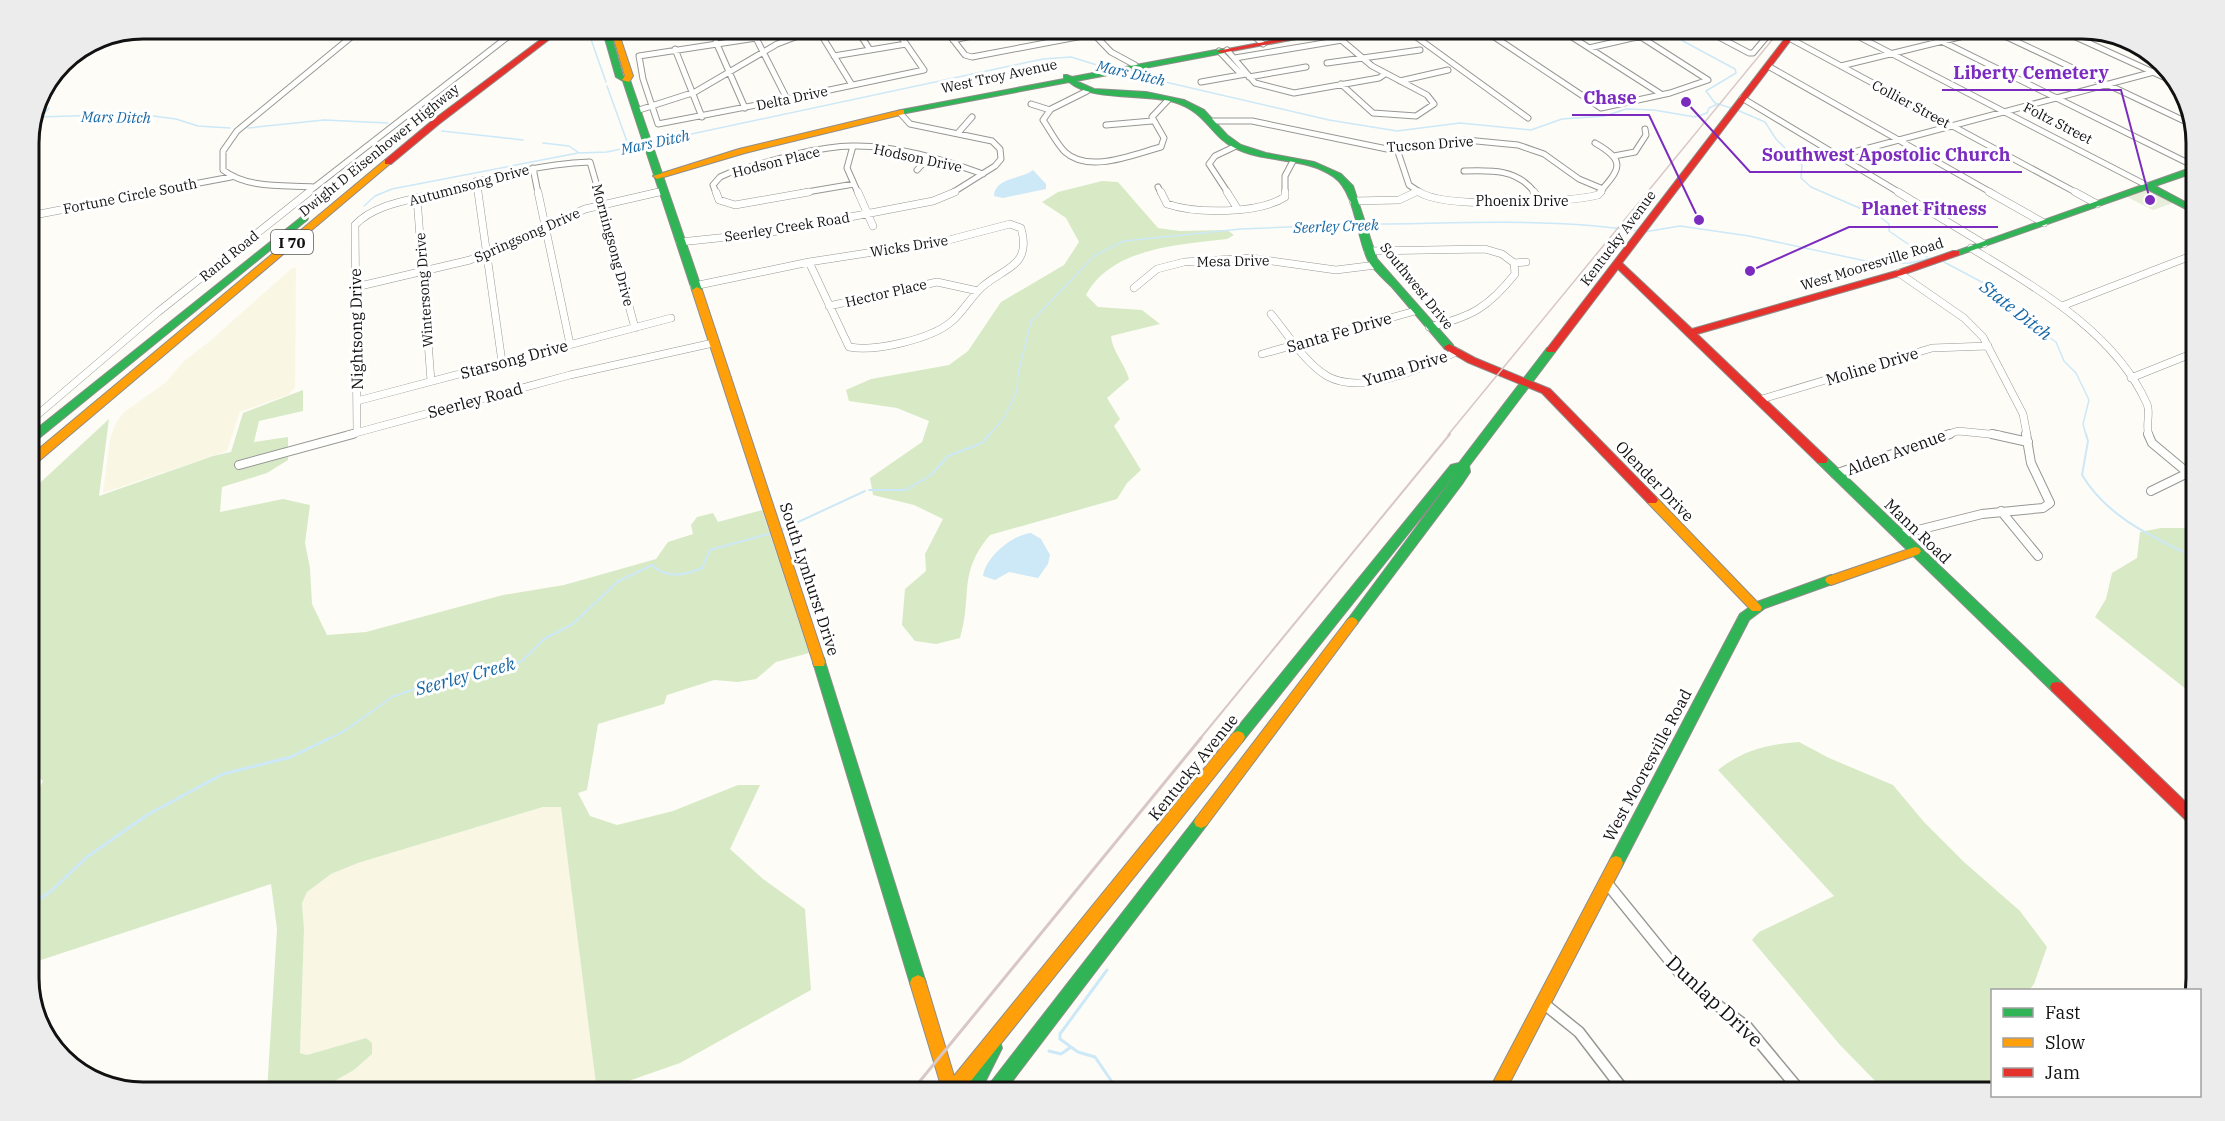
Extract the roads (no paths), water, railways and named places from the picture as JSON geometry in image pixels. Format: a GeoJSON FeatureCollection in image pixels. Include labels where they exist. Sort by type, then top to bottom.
{"type":"FeatureCollection","features":[{"type":"Feature","properties":{"kind":"main road","name":"Dwight D Eisenhower Highway"},"geometry":{"type":"LineString","coordinates":[[39,432],[448,101],[533,39]]}},
{"type":"Feature","properties":{"kind":"main road","name":"Dwight D Eisenhower Highway"},"geometry":{"type":"LineString","coordinates":[[39,455],[443,116],[546,39]]}},
{"type":"Feature","properties":{"kind":"main road","name":"South Lynhurst Drive"},"geometry":{"type":"LineString","coordinates":[[608,39],[620,77],[626,80]]}},
{"type":"Feature","properties":{"kind":"main road","name":"South Lynhurst Drive"},"geometry":{"type":"LineString","coordinates":[[617,39],[629,76],[626,80],[635,109],[778,532],[948,1082]]}},
{"type":"Feature","properties":{"kind":"main road","name":"West Troy Avenue"},"geometry":{"type":"LineString","coordinates":[[660,185],[735,153],[901,114],[1066,77],[1227,53],[1294,39]]}},
{"type":"Feature","properties":{"kind":"main road","name":"Kentucky Avenue"},"geometry":{"type":"LineString","coordinates":[[959,1082],[1455,468],[1463,466],[1788,39]]}},
{"type":"Feature","properties":{"kind":"main road"},"geometry":{"type":"LineString","coordinates":[[1066,77],[1074,85],[1087,91],[1142,94],[1197,109],[1213,121],[1225,137],[1236,146]]}},
{"type":"Feature","properties":{"kind":"main road","name":"Southwest Drive"},"geometry":{"type":"LineString","coordinates":[[1236,146],[1321,167],[1340,176],[1348,184],[1368,251],[1376,265],[1429,327],[1456,352],[1527,382]]}},
{"type":"Feature","properties":{"kind":"main road","name":"West Mooresville Road"},"geometry":{"type":"LineString","coordinates":[[1690,333],[1899,273],[2186,172]]}},
{"type":"Feature","properties":{"kind":"main road","name":"Foltz Street"},"geometry":{"type":"LineString","coordinates":[[2148,186],[2186,206]]}},
{"type":"Feature","properties":{"kind":"main road","name":"Mann Road"},"geometry":{"type":"LineString","coordinates":[[1617,263],[2186,811]]}},
{"type":"Feature","properties":{"kind":"main road"},"geometry":{"type":"LineString","coordinates":[[39,462],[151,361]]}},
{"type":"Feature","properties":{"kind":"main road","name":"Olender Drive"},"geometry":{"type":"LineString","coordinates":[[1527,382],[1546,391],[1756,608]]}},
{"type":"Feature","properties":{"kind":"main road","name":"Kentucky Avenue"},"geometry":{"type":"LineString","coordinates":[[1002,1082],[1458,481],[1464,472],[1463,466]]}},
{"type":"Feature","properties":{"kind":"main road","name":"West Mooresville Road"},"geometry":{"type":"LineString","coordinates":[[1501,1082],[1740,624],[1756,608],[1915,551]]}},
{"type":"Feature","properties":{"kind":"main road"},"geometry":{"type":"LineString","coordinates":[[977,1082],[990,1059],[996,1037]]}},
{"type":"Feature","properties":{"kind":"street"},"geometry":{"type":"LineString","coordinates":[[314,188],[251,182],[231,177],[223,170],[221,161],[224,148],[233,134],[349,39]]}},
{"type":"Feature","properties":{"kind":"street","name":"Rand Road"},"geometry":{"type":"LineString","coordinates":[[39,413],[88,369],[505,39]]}},
{"type":"Feature","properties":{"kind":"street"},"geometry":{"type":"LineString","coordinates":[[651,106],[640,68],[640,54],[739,39]]}},
{"type":"Feature","properties":{"kind":"street"},"geometry":{"type":"LineString","coordinates":[[756,39],[787,99]]}},
{"type":"Feature","properties":{"kind":"street"},"geometry":{"type":"LineString","coordinates":[[635,109],[692,92],[762,49],[785,39]]}},
{"type":"Feature","properties":{"kind":"street"},"geometry":{"type":"LineString","coordinates":[[762,49],[787,39]]}},
{"type":"Feature","properties":{"kind":"street"},"geometry":{"type":"LineString","coordinates":[[824,39],[852,85]]}},
{"type":"Feature","properties":{"kind":"street"},"geometry":{"type":"LineString","coordinates":[[863,39],[870,50]]}},
{"type":"Feature","properties":{"kind":"street"},"geometry":{"type":"LineString","coordinates":[[834,56],[906,44],[903,39]]}},
{"type":"Feature","properties":{"kind":"street"},"geometry":{"type":"LineString","coordinates":[[957,39],[953,40],[965,55],[970,57],[1056,39]]}},
{"type":"Feature","properties":{"kind":"street"},"geometry":{"type":"LineString","coordinates":[[1094,39],[1104,52],[1129,66]]}},
{"type":"Feature","properties":{"kind":"street"},"geometry":{"type":"LineString","coordinates":[[1257,39],[1263,44]]}},
{"type":"Feature","properties":{"kind":"street"},"geometry":{"type":"LineString","coordinates":[[1227,53],[1300,39]]}},
{"type":"Feature","properties":{"kind":"street"},"geometry":{"type":"LineString","coordinates":[[1339,39],[1385,74],[1427,95],[1434,105],[1416,116],[1372,112],[1341,84]]}},
{"type":"Feature","properties":{"kind":"street"},"geometry":{"type":"LineString","coordinates":[[1419,39],[1528,118]]}},
{"type":"Feature","properties":{"kind":"street"},"geometry":{"type":"LineString","coordinates":[[1498,39],[1601,108],[1708,80],[1646,39]]}},
{"type":"Feature","properties":{"kind":"street"},"geometry":{"type":"LineString","coordinates":[[1575,39],[1660,94]]}},
{"type":"Feature","properties":{"kind":"street"},"geometry":{"type":"LineString","coordinates":[[1589,48],[1628,39]]}},
{"type":"Feature","properties":{"kind":"street"},"geometry":{"type":"LineString","coordinates":[[1723,39],[1749,53],[1753,53],[1764,39]]}},
{"type":"Feature","properties":{"kind":"street","name":"Collier Street"},"geometry":{"type":"LineString","coordinates":[[1802,39],[1841,66],[2097,204]]}},
{"type":"Feature","properties":{"kind":"street","name":"Foltz Street"},"geometry":{"type":"LineString","coordinates":[[1862,39],[2148,186]]}},
{"type":"Feature","properties":{"kind":"street"},"geometry":{"type":"LineString","coordinates":[[1935,39],[2186,163]]}},
{"type":"Feature","properties":{"kind":"street"},"geometry":{"type":"LineString","coordinates":[[1841,66],[1953,39]]}},
{"type":"Feature","properties":{"kind":"street"},"geometry":{"type":"LineString","coordinates":[[2012,39],[2183,120]]}},
{"type":"Feature","properties":{"kind":"street"},"geometry":{"type":"LineString","coordinates":[[2080,39],[2161,76]]}},
{"type":"Feature","properties":{"kind":"street"},"geometry":{"type":"LineString","coordinates":[[716,42],[745,108]]}},
{"type":"Feature","properties":{"kind":"street","name":"Delta Drive"},"geometry":{"type":"LineString","coordinates":[[651,106],[660,125],[924,70],[906,44]]}},
{"type":"Feature","properties":{"kind":"street"},"geometry":{"type":"LineString","coordinates":[[675,49],[702,117]]}},
{"type":"Feature","properties":{"kind":"street"},"geometry":{"type":"LineString","coordinates":[[1327,63],[1420,50]]}},
{"type":"Feature","properties":{"kind":"street"},"geometry":{"type":"LineString","coordinates":[[1227,53],[1239,72],[1247,75],[1258,85],[1294,93],[1385,74]]}},
{"type":"Feature","properties":{"kind":"street"},"geometry":{"type":"LineString","coordinates":[[1227,53],[1247,71],[1247,75]]}},
{"type":"Feature","properties":{"kind":"street"},"geometry":{"type":"LineString","coordinates":[[1767,66],[2044,223]]}},
{"type":"Feature","properties":{"kind":"street"},"geometry":{"type":"LineString","coordinates":[[1201,82],[1306,67]]}},
{"type":"Feature","properties":{"kind":"street"},"geometry":{"type":"LineString","coordinates":[[1400,81],[1448,70]]}},
{"type":"Feature","properties":{"kind":"street"},"geometry":{"type":"LineString","coordinates":[[1839,156],[2156,71]]}},
{"type":"Feature","properties":{"kind":"street"},"geometry":{"type":"LineString","coordinates":[[1087,91],[1050,110],[1044,116],[1043,123],[1068,155],[1081,163],[1104,162],[1158,148],[1164,139],[1152,121],[1154,113],[1168,100]]}},
{"type":"Feature","properties":{"kind":"street"},"geometry":{"type":"LineString","coordinates":[[1031,104],[1050,110]]}},
{"type":"Feature","properties":{"kind":"street"},"geometry":{"type":"LineString","coordinates":[[1736,106],[1839,156],[1984,244]]}},
{"type":"Feature","properties":{"kind":"street"},"geometry":{"type":"LineString","coordinates":[[901,114],[910,124],[958,133],[972,117]]}},
{"type":"Feature","properties":{"kind":"street"},"geometry":{"type":"LineString","coordinates":[[1106,125],[1152,121]]}},
{"type":"Feature","properties":{"kind":"street","name":"Tucson Drive"},"geometry":{"type":"LineString","coordinates":[[1213,121],[1252,121],[1371,146],[1397,149],[1466,140],[1522,146],[1544,154],[1579,179],[1603,189]]}},
{"type":"Feature","properties":{"kind":"street"},"geometry":{"type":"LineString","coordinates":[[1614,156],[1635,152],[1646,135],[1645,129]]}},
{"type":"Feature","properties":{"kind":"street","name":"Seerley Creek Road"},"geometry":{"type":"LineString","coordinates":[[682,247],[940,199],[983,174],[999,162],[1002,156],[1000,149],[988,140],[958,133]]}},
{"type":"Feature","properties":{"kind":"street"},"geometry":{"type":"LineString","coordinates":[[1595,143],[1607,148],[1614,156],[1617,171],[1603,189]]}},
{"type":"Feature","properties":{"kind":"street"},"geometry":{"type":"LineString","coordinates":[[853,146],[847,165],[873,226]]}},
{"type":"Feature","properties":{"kind":"street","name":"Hodson Drive"},"geometry":{"type":"LineString","coordinates":[[853,146],[928,158],[959,165],[983,174]]}},
{"type":"Feature","properties":{"kind":"street","name":"Hodson Place"},"geometry":{"type":"LineString","coordinates":[[853,146],[731,172],[720,177],[713,185],[719,200],[735,205],[854,184]]}},
{"type":"Feature","properties":{"kind":"street"},"geometry":{"type":"LineString","coordinates":[[1236,146],[1214,157],[1209,165],[1238,208]]}},
{"type":"Feature","properties":{"kind":"street"},"geometry":{"type":"LineString","coordinates":[[1353,201],[1399,200],[1416,192],[1409,185],[1397,149]]}},
{"type":"Feature","properties":{"kind":"street"},"geometry":{"type":"LineString","coordinates":[[917,170],[928,158]]}},
{"type":"Feature","properties":{"kind":"street"},"geometry":{"type":"LineString","coordinates":[[1158,187],[1164,202],[1179,209],[1270,205],[1283,200],[1286,194],[1285,176],[1293,161]]}},
{"type":"Feature","properties":{"kind":"street","name":"Autumnsong Drive"},"geometry":{"type":"LineString","coordinates":[[355,225],[369,213],[476,181],[534,168],[590,162]]}},
{"type":"Feature","properties":{"kind":"street","name":"Morningsong Drive"},"geometry":{"type":"LineString","coordinates":[[590,162],[635,328]]}},
{"type":"Feature","properties":{"kind":"street"},"geometry":{"type":"LineString","coordinates":[[534,168],[570,344]]}},
{"type":"Feature","properties":{"kind":"street"},"geometry":{"type":"LineString","coordinates":[[1464,171],[1496,171],[1515,175],[1530,185],[1540,201]]}},
{"type":"Feature","properties":{"kind":"street","name":"Fortune Circle South"},"geometry":{"type":"LineString","coordinates":[[39,214],[231,177]]}},
{"type":"Feature","properties":{"kind":"street"},"geometry":{"type":"LineString","coordinates":[[476,181],[502,362]]}},
{"type":"Feature","properties":{"kind":"street","name":"Springsong Drive"},"geometry":{"type":"LineString","coordinates":[[356,284],[423,271],[487,252],[546,224],[602,202],[660,185]]}},
{"type":"Feature","properties":{"kind":"street","name":"Phoenix Drive"},"geometry":{"type":"LineString","coordinates":[[1416,192],[1443,201],[1540,201],[1585,200],[1598,195],[1603,189]]}},
{"type":"Feature","properties":{"kind":"street","name":"Wintersong Drive"},"geometry":{"type":"LineString","coordinates":[[417,198],[431,381]]}},
{"type":"Feature","properties":{"kind":"street","name":"Wicks Drive"},"geometry":{"type":"LineString","coordinates":[[693,283],[849,254],[885,252],[1010,224],[1021,228],[1026,244],[1017,263],[978,291]]}},
{"type":"Feature","properties":{"kind":"street","name":"Nightsong Drive"},"geometry":{"type":"LineString","coordinates":[[355,225],[357,432]]}},
{"type":"Feature","properties":{"kind":"street"},"geometry":{"type":"LineString","coordinates":[[1368,251],[1480,248],[1497,252],[1514,263],[1526,261]]}},
{"type":"Feature","properties":{"kind":"street"},"geometry":{"type":"LineString","coordinates":[[1971,248],[2062,306],[2105,345],[2131,378],[2148,406],[2147,432],[2151,441],[2162,453],[2186,467]]}},
{"type":"Feature","properties":{"kind":"street","name":"Mesa Drive"},"geometry":{"type":"LineString","coordinates":[[1134,288],[1157,268],[1184,262],[1251,258],[1336,270],[1376,265]]}},
{"type":"Feature","properties":{"kind":"street"},"geometry":{"type":"LineString","coordinates":[[2062,306],[2186,258]]}},
{"type":"Feature","properties":{"kind":"street"},"geometry":{"type":"LineString","coordinates":[[809,262],[849,346],[870,348],[943,328],[951,323],[978,291]]}},
{"type":"Feature","properties":{"kind":"street"},"geometry":{"type":"LineString","coordinates":[[1429,327],[1469,317],[1482,311],[1515,274],[1514,263]]}},
{"type":"Feature","properties":{"kind":"street"},"geometry":{"type":"LineString","coordinates":[[1898,535],[2001,511],[2043,508],[2049,505],[2049,500],[2032,467],[2025,417],[1988,346],[1966,319],[1899,273]]}},
{"type":"Feature","properties":{"kind":"street","name":"Hector Place"},"geometry":{"type":"LineString","coordinates":[[829,306],[937,282],[951,283],[978,291]]}},
{"type":"Feature","properties":{"kind":"street","name":"Santa Fe Drive"},"geometry":{"type":"LineString","coordinates":[[1262,354],[1415,311]]}},
{"type":"Feature","properties":{"kind":"street","name":"Yuma Drive"},"geometry":{"type":"LineString","coordinates":[[1271,314],[1326,375],[1345,382],[1356,383],[1431,363],[1456,352]]}},
{"type":"Feature","properties":{"kind":"street","name":"Starsong Drive"},"geometry":{"type":"LineString","coordinates":[[357,401],[670,318]]}},
{"type":"Feature","properties":{"kind":"street","name":"Seerley Road"},"geometry":{"type":"LineString","coordinates":[[239,465],[570,375],[712,342]]}},
{"type":"Feature","properties":{"kind":"street","name":"Moline Drive"},"geometry":{"type":"LineString","coordinates":[[1759,400],[1932,348],[1961,345],[1988,346]]}},
{"type":"Feature","properties":{"kind":"street"},"geometry":{"type":"LineString","coordinates":[[2131,378],[2186,355]]}},
{"type":"Feature","properties":{"kind":"street","name":"Alden Avenue"},"geometry":{"type":"LineString","coordinates":[[1835,474],[1958,431],[1983,432],[2028,442]]}},
{"type":"Feature","properties":{"kind":"street"},"geometry":{"type":"LineString","coordinates":[[2151,490],[2186,474]]}},
{"type":"Feature","properties":{"kind":"street"},"geometry":{"type":"LineString","coordinates":[[2001,511],[2038,556]]}},
{"type":"Feature","properties":{"kind":"street","name":"Dunlap Drive"},"geometry":{"type":"LineString","coordinates":[[1606,882],[1679,972],[1747,1027],[1793,1082]]}},
{"type":"Feature","properties":{"kind":"street"},"geometry":{"type":"LineString","coordinates":[[1543,1002],[1568,1020],[1586,1038],[1618,1082]]}},
{"type":"Feature","properties":{"kind":"water"},"geometry":{"type":"Polygon","coordinates":[[[1033,170],[1046,184],[1046,189],[1003,198],[994,196],[999,185],[1033,170]]]}},
{"type":"Feature","properties":{"kind":"water"},"geometry":{"type":"Polygon","coordinates":[[[1031,533],[1041,539],[1050,555],[1048,564],[1038,578],[1009,572],[995,580],[983,576],[989,562],[1001,548],[1016,538],[1031,533]]]}},
{"type":"Feature","properties":{"kind":"waterway"},"geometry":{"type":"LineString","coordinates":[[591,39],[606,82]]}},
{"type":"Feature","properties":{"kind":"waterway","name":"State Ditch"},"geometry":{"type":"LineString","coordinates":[[1681,39],[1735,69],[1736,73],[1706,91],[1715,103],[1731,108]]}},
{"type":"Feature","properties":{"kind":"waterway","name":"Mars Ditch"},"geometry":{"type":"LineString","coordinates":[[543,143],[569,146],[579,153],[607,152],[1043,59],[1071,57],[1113,70]]}},
{"type":"Feature","properties":{"kind":"waterway","name":"Mars Ditch"},"geometry":{"type":"LineString","coordinates":[[1118,71],[1329,120],[1397,131],[1460,123],[1531,130],[1562,119],[1605,116],[1626,109],[1654,110],[1695,117],[1707,113],[1709,108],[1718,104]]}},
{"type":"Feature","properties":{"kind":"waterway"},"geometry":{"type":"LineString","coordinates":[[607,86],[629,147]]}},
{"type":"Feature","properties":{"kind":"waterway"},"geometry":{"type":"LineString","coordinates":[[44,114],[49,108]]}},
{"type":"Feature","properties":{"kind":"waterway","name":"State Ditch"},"geometry":{"type":"LineString","coordinates":[[1737,110],[1765,122],[1776,139],[1802,165],[1801,178],[1811,187],[1880,217],[1889,224],[1889,231],[1927,257]]}},
{"type":"Feature","properties":{"kind":"waterway","name":"Mars Ditch"},"geometry":{"type":"LineString","coordinates":[[43,117],[138,114],[176,119],[198,126],[230,128]]}},
{"type":"Feature","properties":{"kind":"waterway"},"geometry":{"type":"LineString","coordinates":[[80,124],[97,116]]}},
{"type":"Feature","properties":{"kind":"waterway","name":"Mars Ditch"},"geometry":{"type":"LineString","coordinates":[[248,128],[324,120],[388,123]]}},
{"type":"Feature","properties":{"kind":"waterway","name":"Mars Ditch"},"geometry":{"type":"LineString","coordinates":[[442,131],[523,140]]}},
{"type":"Feature","properties":{"kind":"waterway"},"geometry":{"type":"LineString","coordinates":[[364,206],[375,196],[392,189],[578,153]]}},
{"type":"Feature","properties":{"kind":"waterway","name":"Seerley Creek"},"geometry":{"type":"LineString","coordinates":[[1362,224],[1535,223],[1638,231]]}},
{"type":"Feature","properties":{"kind":"waterway","name":"Seerley Creek"},"geometry":{"type":"LineString","coordinates":[[989,435],[1004,418],[1017,391],[1018,373],[1031,322],[1094,256],[1124,241],[1241,229],[1357,224]]}},
{"type":"Feature","properties":{"kind":"waterway","name":"Seerley Creek"},"geometry":{"type":"LineString","coordinates":[[1644,232],[1680,226],[1749,236],[1880,264],[1910,263],[1931,258]]}},
{"type":"Feature","properties":{"kind":"waterway","name":"State Ditch"},"geometry":{"type":"LineString","coordinates":[[1944,262],[1991,287],[2031,325],[2056,342],[2064,361],[2076,373],[2089,400],[2083,424],[2086,435]]}},
{"type":"Feature","properties":{"kind":"waterway","name":"Seerley Creek"},"geometry":{"type":"LineString","coordinates":[[869,490],[906,490],[931,475],[948,456],[982,443],[990,434]]}},
{"type":"Feature","properties":{"kind":"waterway","name":"State Ditch"},"geometry":{"type":"LineString","coordinates":[[2086,434],[2088,441],[2082,475],[2093,490],[2118,515],[2148,534],[2186,553]]}},
{"type":"Feature","properties":{"kind":"waterway","name":"Seerley Creek"},"geometry":{"type":"LineString","coordinates":[[781,530],[865,491]]}},
{"type":"Feature","properties":{"kind":"waterway","name":"Seerley Creek"},"geometry":{"type":"LineString","coordinates":[[330,738],[346,730],[392,697],[446,678],[487,674],[522,661],[544,639],[573,624],[617,582],[652,565],[670,574],[689,572],[702,568],[710,550],[775,532]]}},
{"type":"Feature","properties":{"kind":"waterway","name":"Seerley Creek"},"geometry":{"type":"LineString","coordinates":[[39,900],[87,857],[147,815],[223,774],[291,757],[330,738]]}},
{"type":"Feature","properties":{"kind":"waterway","name":"Seerley Creek"},"geometry":{"type":"LineString","coordinates":[[326,740],[330,738]]}},
{"type":"Feature","properties":{"kind":"waterway"},"geometry":{"type":"LineString","coordinates":[[1107,970],[1060,1034],[1060,1039],[1078,1052],[1095,1057],[1112,1082]]}},
{"type":"Feature","properties":{"kind":"waterway"},"geometry":{"type":"LineString","coordinates":[[1049,1051],[1061,1054],[1071,1047]]}},
{"type":"Feature","properties":{"kind":"railway"},"geometry":{"type":"LineString","coordinates":[[1448,435],[1773,39]]}},
{"type":"Feature","properties":{"kind":"railway"},"geometry":{"type":"LineString","coordinates":[[1199,740],[1450,434]]}},
{"type":"Feature","properties":{"kind":"railway"},"geometry":{"type":"LineString","coordinates":[[919,1082],[1201,738]]}},
{"type":"Feature","properties":{"kind":"place","name":"Southwest Apostolic Church"},"geometry":{"type":"Point","coordinates":[1686,102]}},
{"type":"Feature","properties":{"kind":"place","name":"Liberty Cemetery"},"geometry":{"type":"Point","coordinates":[2150,200]}},
{"type":"Feature","properties":{"kind":"place","name":"Chase"},"geometry":{"type":"Point","coordinates":[1699,220]}},
{"type":"Feature","properties":{"kind":"place","name":"Planet Fitness"},"geometry":{"type":"Point","coordinates":[1750,271]}}]}
